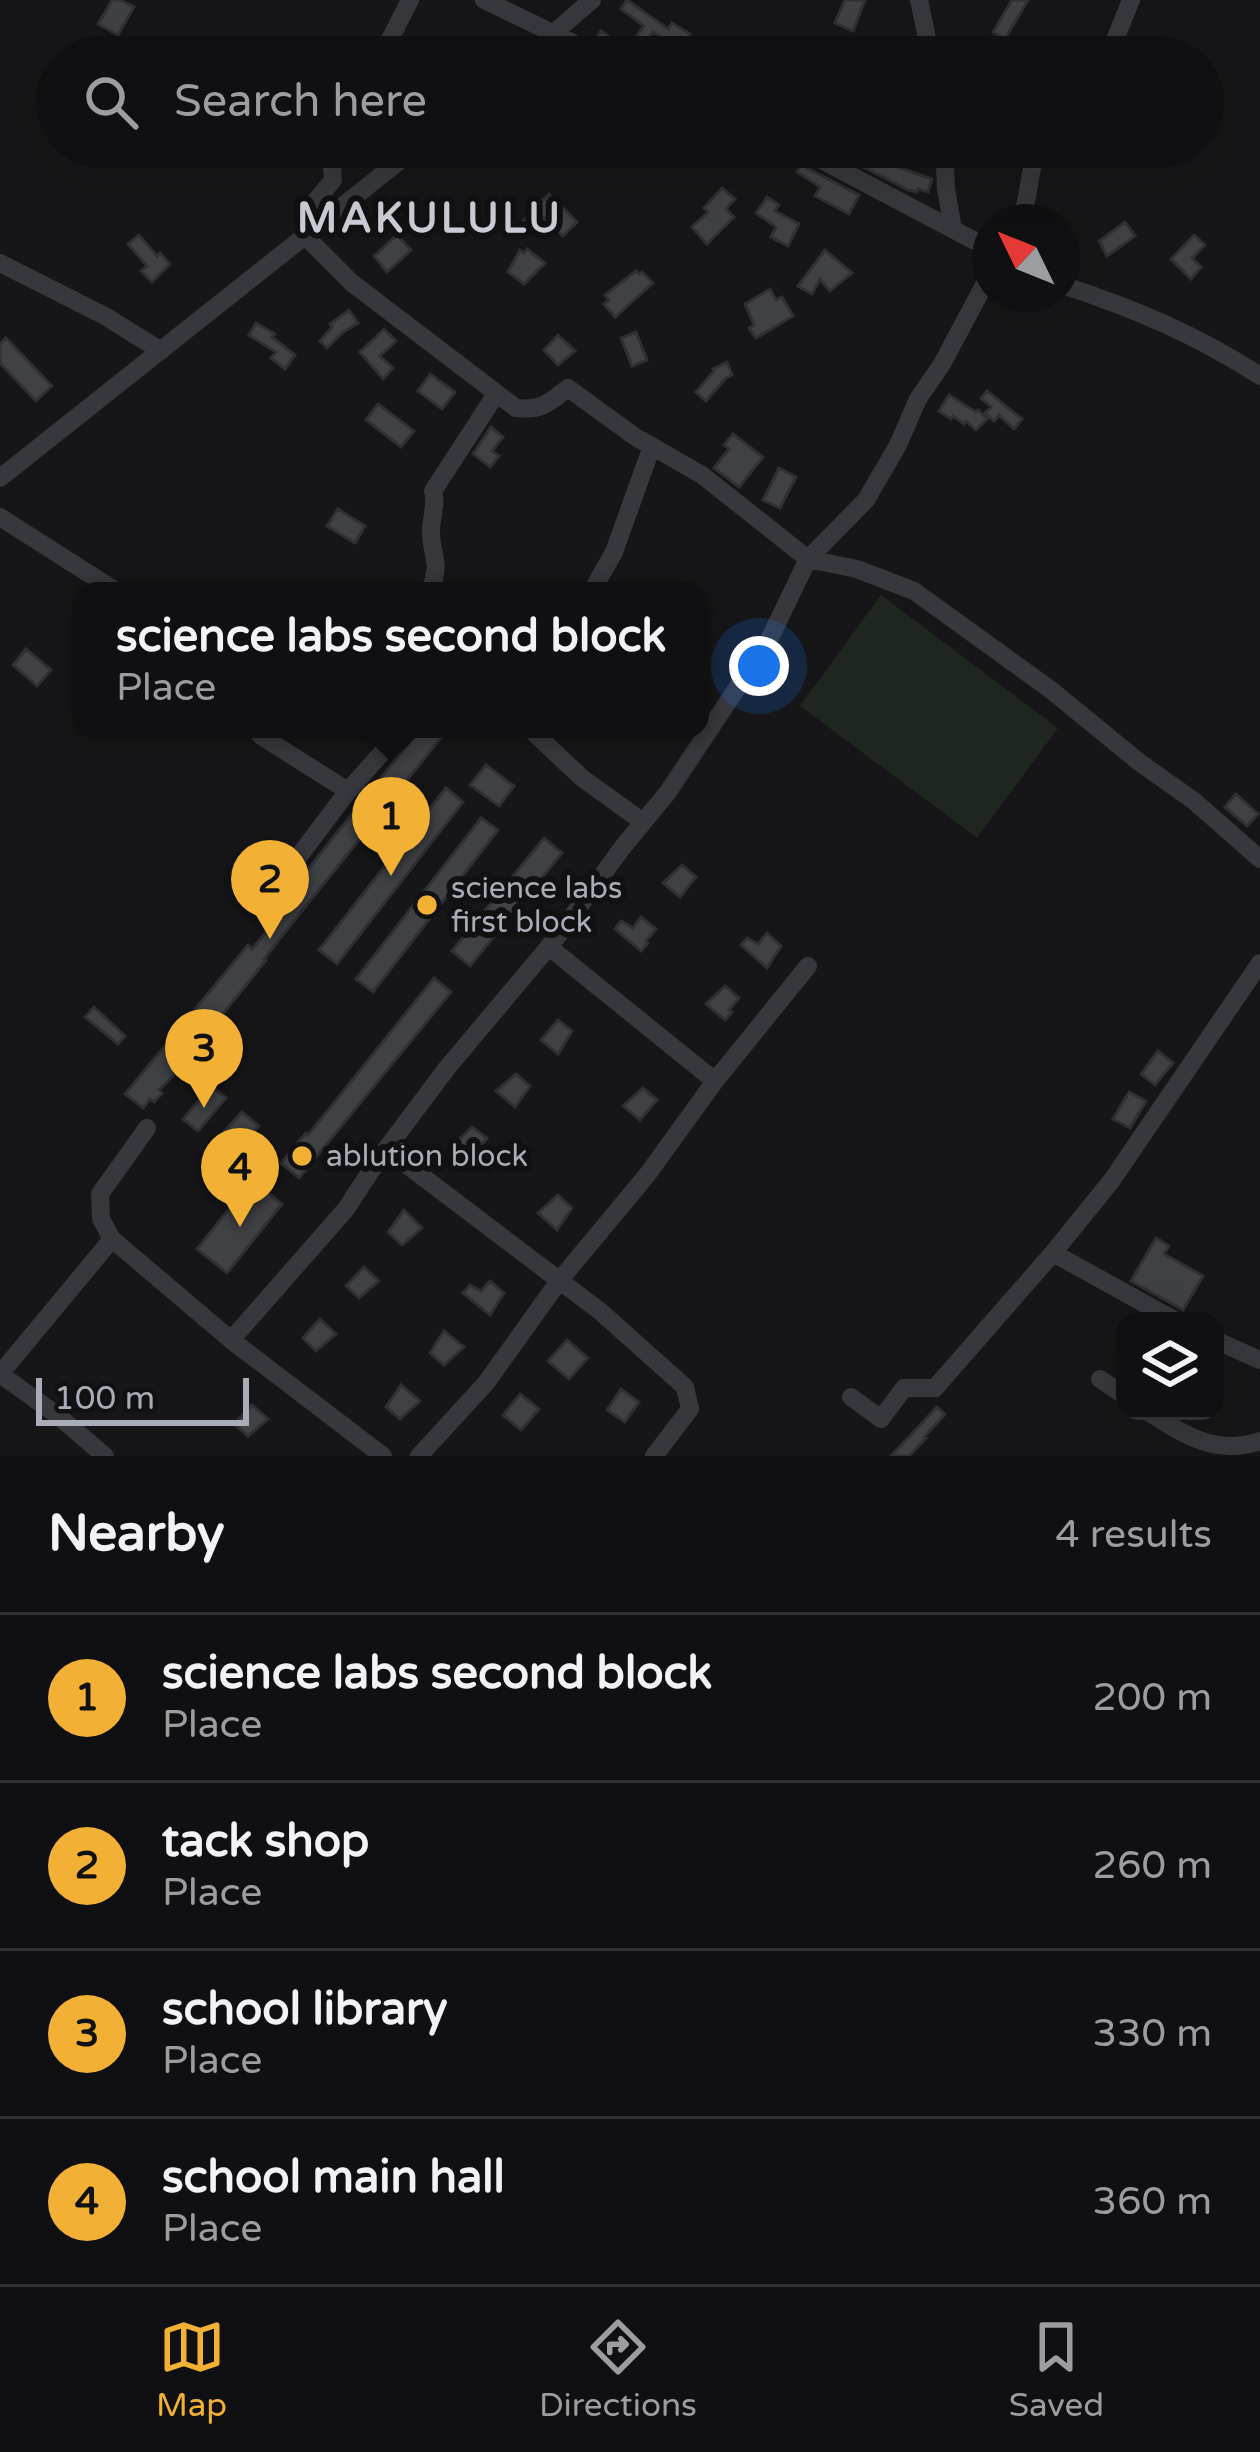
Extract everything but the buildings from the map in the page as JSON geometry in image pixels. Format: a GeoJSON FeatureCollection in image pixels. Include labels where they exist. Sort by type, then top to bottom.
{"type":"FeatureCollection","features":[{"type":"Feature","properties":{"kind":"street"},"geometry":{"type":"LineString","coordinates":[[392,36],[410,0]]}},
{"type":"Feature","properties":{"kind":"street"},"geometry":{"type":"LineString","coordinates":[[484,0],[563,36]]}},
{"type":"Feature","properties":{"kind":"street"},"geometry":{"type":"LineString","coordinates":[[550,36],[592,0]]}},
{"type":"Feature","properties":{"kind":"street"},"geometry":{"type":"LineString","coordinates":[[920,0],[927,36]]}},
{"type":"Feature","properties":{"kind":"street"},"geometry":{"type":"LineString","coordinates":[[1116,36],[1131,0]]}},
{"type":"Feature","properties":{"kind":"street"},"geometry":{"type":"LineString","coordinates":[[332,168],[333,180],[308,210],[308,235],[313,244],[352,283],[496,394],[515,408],[532,410],[568,388],[702,475],[808,559],[857,569],[914,591],[1051,690],[1194,801],[1260,859]]}},
{"type":"Feature","properties":{"kind":"street"},"geometry":{"type":"LineString","coordinates":[[0,478],[391,168]]}},
{"type":"Feature","properties":{"kind":"street"},"geometry":{"type":"LineString","coordinates":[[837,168],[972,239]]}},
{"type":"Feature","properties":{"kind":"street"},"geometry":{"type":"LineString","coordinates":[[945,168],[953,229]]}},
{"type":"Feature","properties":{"kind":"street"},"geometry":{"type":"LineString","coordinates":[[1027,204],[1031,168]]}},
{"type":"Feature","properties":{"kind":"street"},"geometry":{"type":"LineString","coordinates":[[0,263],[105,316],[161,351]]}},
{"type":"Feature","properties":{"kind":"street"},"geometry":{"type":"LineString","coordinates":[[1080,291],[1156,318],[1260,376]]}},
{"type":"Feature","properties":{"kind":"street"},"geometry":{"type":"LineString","coordinates":[[709,730],[769,640],[808,559],[866,500],[972,308]]}},
{"type":"Feature","properties":{"kind":"street"},"geometry":{"type":"LineString","coordinates":[[433,582],[438,569],[431,530],[437,505],[434,491],[496,394]]}},
{"type":"Feature","properties":{"kind":"street"},"geometry":{"type":"LineString","coordinates":[[597,582],[614,552],[652,446]]}},
{"type":"Feature","properties":{"kind":"street"},"geometry":{"type":"LineString","coordinates":[[0,517],[102,582]]}},
{"type":"Feature","properties":{"kind":"street"},"geometry":{"type":"LineString","coordinates":[[264,738],[349,791]]}},
{"type":"Feature","properties":{"kind":"street"},"geometry":{"type":"LineString","coordinates":[[263,904],[395,738]]}},
{"type":"Feature","properties":{"kind":"street"},"geometry":{"type":"LineString","coordinates":[[540,738],[582,778],[643,821]]}},
{"type":"Feature","properties":{"kind":"street"},"geometry":{"type":"LineString","coordinates":[[232,1340],[346,1209],[447,1068],[668,792],[704,738]]}},
{"type":"Feature","properties":{"kind":"street"},"geometry":{"type":"LineString","coordinates":[[548,946],[715,1081]]}},
{"type":"Feature","properties":{"kind":"street"},"geometry":{"type":"LineString","coordinates":[[851,1397],[880,1419],[904,1388],[935,1388],[1112,1180],[1260,963]]}},
{"type":"Feature","properties":{"kind":"street"},"geometry":{"type":"LineString","coordinates":[[419,1456],[486,1383],[559,1281],[808,966]]}},
{"type":"Feature","properties":{"kind":"street"},"geometry":{"type":"LineString","coordinates":[[147,1129],[100,1194],[101,1219],[112,1239],[232,1340],[383,1456]]}},
{"type":"Feature","properties":{"kind":"street"},"geometry":{"type":"LineString","coordinates":[[386,1149],[601,1312],[685,1387],[690,1409],[654,1456]]}},
{"type":"Feature","properties":{"kind":"street"},"geometry":{"type":"LineString","coordinates":[[105,1456],[0,1374],[112,1239]]}},
{"type":"Feature","properties":{"kind":"street"},"geometry":{"type":"LineString","coordinates":[[1053,1253],[1160,1312]]}},
{"type":"Feature","properties":{"kind":"street"},"geometry":{"type":"LineString","coordinates":[[1224,1344],[1260,1360]]}},
{"type":"Feature","properties":{"kind":"street"},"geometry":{"type":"LineString","coordinates":[[1100,1379],[1116,1390]]}},
{"type":"Feature","properties":{"kind":"street"},"geometry":{"type":"LineString","coordinates":[[1161,1420],[1224,1451],[1260,1442]]}},
{"type":"Feature","properties":{"kind":"shaded area"},"geometry":{"type":"Polygon","coordinates":[[[881,595],[1058,728],[977,838],[800,706],[881,595]]]}},
{"type":"Feature","properties":{"kind":"place","name":"science labs second block"},"geometry":{"type":"Point","coordinates":[391,876]}},
{"type":"Feature","properties":{"kind":"place","name":"science labs first block"},"geometry":{"type":"Point","coordinates":[427,905]}},
{"type":"Feature","properties":{"kind":"place","name":"tack shop"},"geometry":{"type":"Point","coordinates":[270,939]}},
{"type":"Feature","properties":{"kind":"place","name":"school library"},"geometry":{"type":"Point","coordinates":[204,1108]}},
{"type":"Feature","properties":{"kind":"place","name":"ablution block"},"geometry":{"type":"Point","coordinates":[302,1156]}},
{"type":"Feature","properties":{"kind":"place","name":"school main hall"},"geometry":{"type":"Point","coordinates":[240,1227]}},
{"type":"Feature","properties":{"kind":"district","name":"MAKULULU"},"geometry":{"type":"Point","coordinates":[430,218]}}]}
